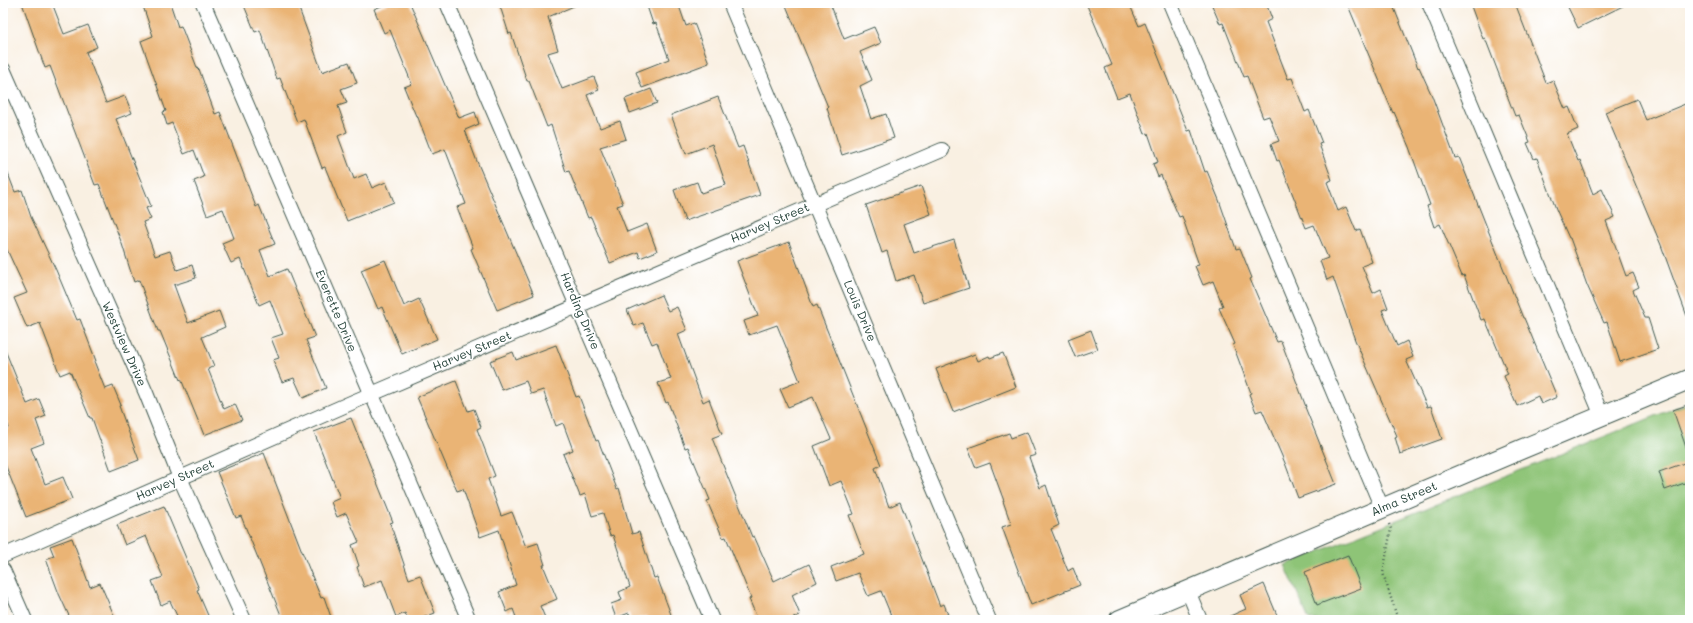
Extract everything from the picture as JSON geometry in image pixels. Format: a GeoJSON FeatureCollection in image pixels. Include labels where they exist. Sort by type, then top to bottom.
{"type":"FeatureCollection","features":[{"type":"Feature","properties":{"kind":"street","name":"Everette Drive"},"geometry":{"type":"LineString","coordinates":[[203,3],[468,620]]}},
{"type":"Feature","properties":{"kind":"street","name":"Harding Drive"},"geometry":{"type":"LineString","coordinates":[[447,3],[712,620]]}},
{"type":"Feature","properties":{"kind":"street","name":"Louis Drive"},"geometry":{"type":"LineString","coordinates":[[730,3],[989,620]]}},
{"type":"Feature","properties":{"kind":"street"},"geometry":{"type":"LineString","coordinates":[[1170,3],[1382,508]]}},
{"type":"Feature","properties":{"kind":"street"},"geometry":{"type":"LineString","coordinates":[[1429,3],[1602,416]]}},
{"type":"Feature","properties":{"kind":"street","name":"Westview Drive"},"geometry":{"type":"LineString","coordinates":[[3,69],[146,393],[180,478],[244,620]]}},
{"type":"Feature","properties":{"kind":"street","name":"Harvey Street"},"geometry":{"type":"LineString","coordinates":[[3,556],[371,394],[942,150]]}},
{"type":"Feature","properties":{"kind":"street","name":"Alma Street"},"geometry":{"type":"LineString","coordinates":[[1118,620],[1690,379]]}},
{"type":"Feature","properties":{"kind":"street"},"geometry":{"type":"LineString","coordinates":[[3,570],[25,620]]}},
{"type":"Feature","properties":{"kind":"street"},"geometry":{"type":"LineString","coordinates":[[1188,590],[1200,620]]}},
{"type":"Feature","properties":{"kind":"path"},"geometry":{"type":"LineString","coordinates":[[1382,508],[1391,529],[1383,574],[1398,620]]}},
{"type":"Feature","properties":{"kind":"green space"},"geometry":{"type":"Polygon","coordinates":[[[1690,402],[1690,620],[1309,620],[1285,565],[1690,402]]]}},
{"type":"Feature","properties":{"kind":"building"},"geometry":{"type":"Polygon","coordinates":[[[22,3],[52,3],[64,34],[88,25],[97,47],[86,52],[106,103],[125,96],[132,113],[116,119],[151,206],[146,208],[151,219],[143,222],[155,256],[170,251],[177,270],[192,265],[196,278],[174,285],[188,323],[219,311],[225,327],[202,337],[214,366],[208,369],[224,409],[235,404],[242,420],[204,435],[160,331],[158,331],[139,280],[134,282],[122,244],[99,184],[95,185],[50,66],[45,68],[22,3]]]}},
{"type":"Feature","properties":{"kind":"building"},"geometry":{"type":"Polygon","coordinates":[[[142,3],[170,3],[178,27],[181,26],[198,70],[199,69],[215,114],[220,112],[256,207],[259,205],[275,244],[260,250],[270,276],[287,269],[315,337],[306,340],[326,388],[303,398],[294,378],[282,382],[273,360],[279,358],[271,338],[283,334],[270,300],[259,305],[240,259],[231,263],[222,243],[234,238],[223,209],[207,215],[194,181],[204,177],[194,150],[184,154],[172,123],[167,125],[163,112],[166,111],[141,41],[153,36],[142,3]]]}},
{"type":"Feature","properties":{"kind":"building"},"geometry":{"type":"Polygon","coordinates":[[[243,3],[297,3],[322,72],[349,62],[357,83],[341,89],[347,103],[338,106],[347,132],[338,136],[354,179],[366,174],[372,188],[386,182],[394,202],[347,221],[325,167],[322,168],[304,119],[297,122],[280,78],[277,79],[260,30],[255,32],[243,3]]]}},
{"type":"Feature","properties":{"kind":"building"},"geometry":{"type":"Polygon","coordinates":[[[389,3],[410,3],[459,118],[475,112],[479,124],[465,130],[534,295],[497,310],[471,249],[473,248],[457,207],[466,204],[445,149],[432,154],[404,87],[412,84],[390,30],[384,33],[374,9],[389,3]]]}},
{"type":"Feature","properties":{"kind":"building"},"geometry":{"type":"Polygon","coordinates":[[[499,3],[581,3],[548,17],[558,50],[548,53],[562,89],[594,77],[599,90],[587,95],[600,128],[620,121],[626,139],[600,147],[623,204],[617,206],[627,232],[647,224],[657,251],[640,258],[638,252],[610,263],[591,217],[588,218],[569,171],[566,172],[551,125],[547,127],[529,81],[527,81],[499,3]]]}},
{"type":"Feature","properties":{"kind":"building"},"geometry":{"type":"Polygon","coordinates":[[[646,3],[678,3],[686,26],[694,23],[709,63],[642,88],[636,72],[669,59],[656,23],[653,24],[646,3]]]}},
{"type":"Feature","properties":{"kind":"building"},"geometry":{"type":"Polygon","coordinates":[[[785,3],[830,3],[844,39],[874,27],[881,43],[860,52],[872,80],[860,86],[871,119],[886,114],[894,138],[842,155],[827,108],[828,107],[785,3]]]}},
{"type":"Feature","properties":{"kind":"building"},"geometry":{"type":"Polygon","coordinates":[[[1086,3],[1129,3],[1139,26],[1145,23],[1188,131],[1191,130],[1205,172],[1207,171],[1219,200],[1236,249],[1240,248],[1252,278],[1250,279],[1277,342],[1281,341],[1305,407],[1336,484],[1298,498],[1285,463],[1262,410],[1256,412],[1249,394],[1251,393],[1233,345],[1235,344],[1219,308],[1223,306],[1213,281],[1203,285],[1195,266],[1199,265],[1182,216],[1179,217],[1161,175],[1158,177],[1153,164],[1158,162],[1148,133],[1145,134],[1130,93],[1117,98],[1105,68],[1112,65],[1086,3]]]}},
{"type":"Feature","properties":{"kind":"building"},"geometry":{"type":"Polygon","coordinates":[[[1211,3],[1266,3],[1272,19],[1266,22],[1288,79],[1292,78],[1305,112],[1309,110],[1322,143],[1319,144],[1332,180],[1327,182],[1338,211],[1346,207],[1356,231],[1360,229],[1372,262],[1362,266],[1373,293],[1381,289],[1388,308],[1382,310],[1397,346],[1407,341],[1413,357],[1406,360],[1427,407],[1431,406],[1442,439],[1400,454],[1395,437],[1397,436],[1355,340],[1333,277],[1327,280],[1320,261],[1328,258],[1314,225],[1306,228],[1279,160],[1277,161],[1271,144],[1279,141],[1269,116],[1263,118],[1247,76],[1244,77],[1223,23],[1220,24],[1211,3]]]}},
{"type":"Feature","properties":{"kind":"building"},"geometry":{"type":"Polygon","coordinates":[[[1347,3],[1392,3],[1418,68],[1419,67],[1432,96],[1455,158],[1459,157],[1523,318],[1557,397],[1541,404],[1538,396],[1517,406],[1504,376],[1508,374],[1485,319],[1481,320],[1464,275],[1462,276],[1440,224],[1434,227],[1427,206],[1430,205],[1409,147],[1394,112],[1393,113],[1347,3]]]}},
{"type":"Feature","properties":{"kind":"building"},"geometry":{"type":"Polygon","coordinates":[[[1478,3],[1515,3],[1546,83],[1553,80],[1565,109],[1569,107],[1578,129],[1567,134],[1578,161],[1580,160],[1593,194],[1602,189],[1615,217],[1606,221],[1626,276],[1633,273],[1639,287],[1633,290],[1645,318],[1648,318],[1658,349],[1620,362],[1607,322],[1604,323],[1587,285],[1570,238],[1556,209],[1537,158],[1534,159],[1527,143],[1530,142],[1519,115],[1515,116],[1485,38],[1483,39],[1471,6],[1478,3]]]}},
{"type":"Feature","properties":{"kind":"building"},"geometry":{"type":"Polygon","coordinates":[[[1566,3],[1629,3],[1578,28],[1566,3]]]}},
{"type":"Feature","properties":{"kind":"building"},"geometry":{"type":"Polygon","coordinates":[[[651,89],[657,103],[630,113],[625,99],[651,89]]]}},
{"type":"Feature","properties":{"kind":"building"},"geometry":{"type":"Polygon","coordinates":[[[718,97],[738,148],[743,146],[760,195],[685,221],[674,190],[697,182],[701,193],[726,185],[712,144],[686,154],[671,115],[718,97]]]}},
{"type":"Feature","properties":{"kind":"building"},"geometry":{"type":"Polygon","coordinates":[[[1637,99],[1646,120],[1690,102],[1690,319],[1688,319],[1661,245],[1605,112],[1637,99]]]}},
{"type":"Feature","properties":{"kind":"building"},"geometry":{"type":"Polygon","coordinates":[[[3,166],[5,166],[15,192],[22,190],[31,217],[56,270],[77,320],[80,319],[105,389],[113,386],[121,405],[119,406],[139,460],[111,471],[92,418],[90,418],[70,371],[60,375],[40,323],[27,328],[14,298],[27,293],[3,241],[3,166]]]}},
{"type":"Feature","properties":{"kind":"building"},"geometry":{"type":"Polygon","coordinates":[[[921,186],[931,214],[904,224],[914,253],[954,240],[969,288],[923,303],[914,275],[896,281],[887,251],[882,253],[866,205],[921,186]]]}},
{"type":"Feature","properties":{"kind":"building"},"geometry":{"type":"Polygon","coordinates":[[[789,242],[813,307],[817,305],[881,465],[875,468],[889,507],[900,502],[940,606],[944,604],[950,620],[893,620],[881,591],[868,596],[858,573],[836,581],[831,567],[864,554],[849,515],[854,514],[841,481],[829,486],[814,446],[831,439],[813,397],[788,407],[780,389],[800,381],[777,325],[749,335],[744,321],[758,316],[737,261],[789,242]]]}},
{"type":"Feature","properties":{"kind":"building"},"geometry":{"type":"Polygon","coordinates":[[[385,260],[404,306],[419,299],[437,339],[402,354],[382,307],[378,309],[361,270],[385,260]]]}},
{"type":"Feature","properties":{"kind":"building"},"geometry":{"type":"Polygon","coordinates":[[[661,295],[668,311],[677,307],[687,330],[678,334],[703,402],[709,399],[722,434],[712,438],[752,537],[754,536],[774,581],[809,564],[817,582],[792,595],[800,615],[789,620],[758,620],[749,599],[751,598],[726,537],[723,538],[707,501],[710,500],[688,447],[685,448],[668,402],[666,403],[658,383],[671,379],[657,342],[652,344],[643,323],[634,326],[627,310],[661,295]]]}},
{"type":"Feature","properties":{"kind":"building"},"geometry":{"type":"Polygon","coordinates":[[[1091,330],[1098,349],[1075,357],[1068,339],[1091,330]]]}},
{"type":"Feature","properties":{"kind":"building"},"geometry":{"type":"Polygon","coordinates":[[[3,345],[27,404],[39,399],[46,416],[36,420],[44,443],[31,448],[45,484],[63,477],[72,499],[26,517],[3,459],[3,431],[9,428],[3,411],[3,345]]]}},
{"type":"Feature","properties":{"kind":"building"},"geometry":{"type":"Polygon","coordinates":[[[556,345],[576,397],[579,396],[596,441],[598,440],[617,489],[619,488],[632,534],[639,532],[654,578],[657,577],[673,620],[648,620],[646,616],[631,620],[629,613],[616,618],[611,604],[622,600],[619,592],[630,587],[613,535],[610,536],[603,513],[592,516],[585,494],[580,496],[563,454],[573,450],[563,423],[556,426],[543,390],[531,394],[526,381],[502,390],[490,361],[513,352],[516,360],[556,345]]]}},
{"type":"Feature","properties":{"kind":"building"},"geometry":{"type":"Polygon","coordinates":[[[1003,353],[1016,387],[953,412],[936,369],[975,354],[978,361],[989,356],[990,358],[1003,353]]]}},
{"type":"Feature","properties":{"kind":"building"},"geometry":{"type":"Polygon","coordinates":[[[456,381],[468,411],[474,409],[481,427],[477,429],[495,476],[488,479],[501,516],[512,512],[526,547],[538,543],[545,565],[543,565],[557,599],[540,606],[546,620],[517,620],[513,609],[507,612],[499,592],[516,585],[499,530],[480,537],[463,489],[457,491],[417,397],[456,381]]]}},
{"type":"Feature","properties":{"kind":"building"},"geometry":{"type":"Polygon","coordinates":[[[1690,404],[1690,452],[1688,453],[1673,410],[1690,404]]]}},
{"type":"Feature","properties":{"kind":"building"},"geometry":{"type":"Polygon","coordinates":[[[351,418],[393,522],[390,523],[409,579],[420,575],[435,613],[417,620],[408,620],[405,613],[396,617],[382,580],[364,587],[357,567],[359,566],[352,545],[359,542],[346,513],[337,517],[331,502],[340,498],[314,432],[351,418]]]}},
{"type":"Feature","properties":{"kind":"building"},"geometry":{"type":"Polygon","coordinates":[[[1027,432],[1036,455],[1029,457],[1040,488],[1046,485],[1059,525],[1051,529],[1068,571],[1073,568],[1080,585],[1031,605],[1002,527],[1011,524],[990,463],[976,468],[968,448],[1009,433],[1011,438],[1027,432]]]}},
{"type":"Feature","properties":{"kind":"building"},"geometry":{"type":"Polygon","coordinates":[[[264,453],[303,554],[321,598],[324,597],[332,620],[283,620],[241,516],[236,518],[217,472],[264,453]]]}},
{"type":"Feature","properties":{"kind":"building"},"geometry":{"type":"Polygon","coordinates":[[[1690,461],[1690,481],[1665,490],[1659,472],[1690,461]]]}},
{"type":"Feature","properties":{"kind":"building"},"geometry":{"type":"Polygon","coordinates":[[[164,506],[199,589],[197,590],[210,620],[179,620],[170,601],[161,605],[152,581],[163,577],[146,536],[125,545],[117,525],[164,506]]]}},
{"type":"Feature","properties":{"kind":"building"},"geometry":{"type":"Polygon","coordinates":[[[72,538],[90,587],[100,583],[116,620],[71,620],[59,594],[46,559],[54,556],[50,546],[72,538]]]}},
{"type":"Feature","properties":{"kind":"building"},"geometry":{"type":"Polygon","coordinates":[[[1348,555],[1361,588],[1317,605],[1305,572],[1348,555]]]}},
{"type":"Feature","properties":{"kind":"building"},"geometry":{"type":"Polygon","coordinates":[[[1264,584],[1279,620],[1221,620],[1246,609],[1240,595],[1264,584]]]}}]}
